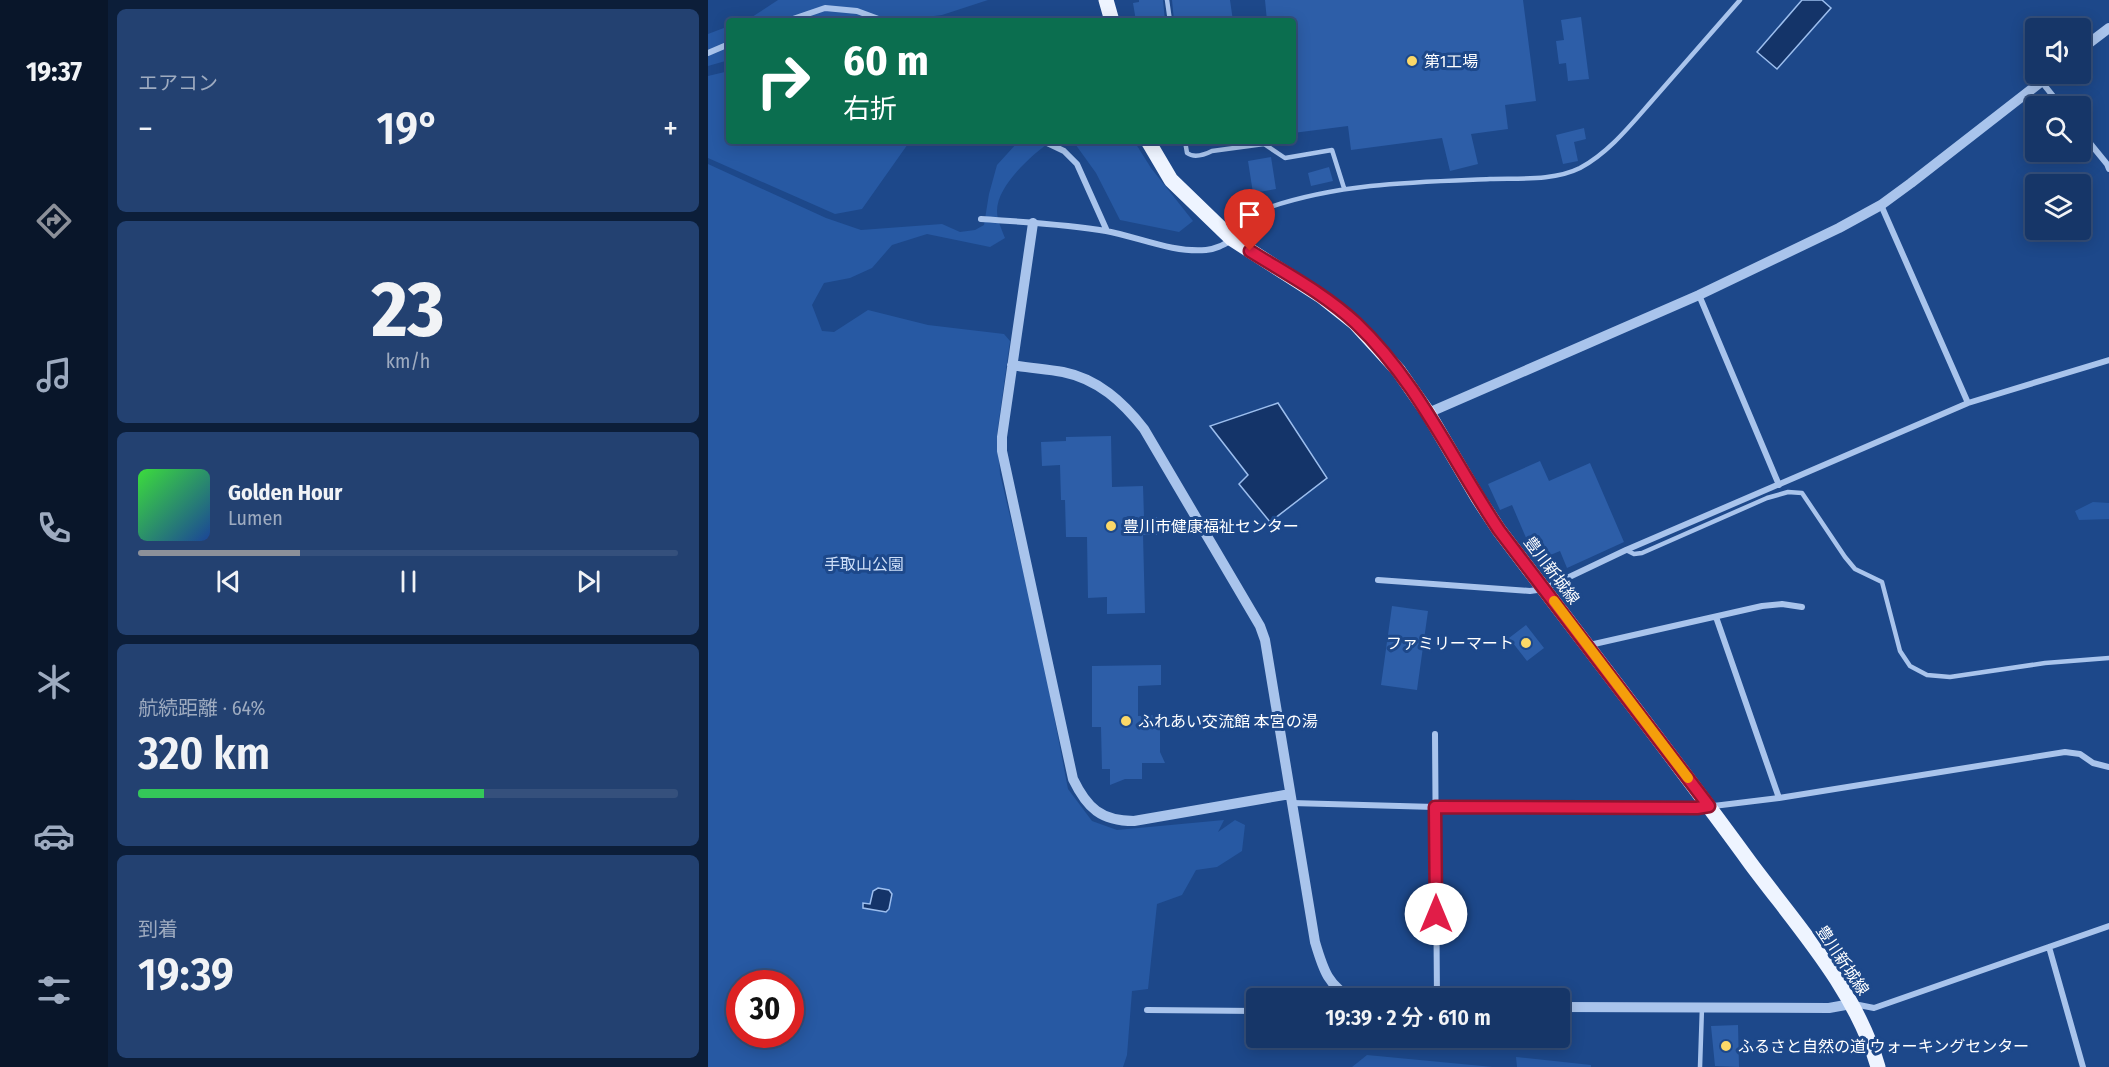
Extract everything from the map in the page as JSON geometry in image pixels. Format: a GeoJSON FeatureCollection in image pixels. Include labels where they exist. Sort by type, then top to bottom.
{"type":"FeatureCollection","features":[{"type":"Feature","properties":{"kind":"main road"},"geometry":{"type":"LineString","coordinates":[[1106,0],[1111,18]]}},
{"type":"Feature","properties":{"kind":"main road","name":"豊川新城線"},"geometry":{"type":"LineString","coordinates":[[1150,144],[1171,180],[1227,235],[1321,296],[1355,323],[1398,370],[1428,413],[1478,498],[1842,986],[1864,1028],[1878,1067]]}},
{"type":"Feature","properties":{"kind":"street"},"geometry":{"type":"LineString","coordinates":[[796,18],[825,8],[857,11],[876,18]]}},
{"type":"Feature","properties":{"kind":"street"},"geometry":{"type":"LineString","coordinates":[[2091,42],[2109,28]]}},
{"type":"Feature","properties":{"kind":"street"},"geometry":{"type":"LineString","coordinates":[[708,53],[726,45]]}},
{"type":"Feature","properties":{"kind":"street"},"geometry":{"type":"LineString","coordinates":[[1428,413],[1699,295],[1839,228],[1881,205],[2037,84]]}},
{"type":"Feature","properties":{"kind":"street"},"geometry":{"type":"LineString","coordinates":[[2043,84],[2053,96]]}},
{"type":"Feature","properties":{"kind":"street"},"geometry":{"type":"LineString","coordinates":[[2091,143],[2108,164],[2109,169]]}},
{"type":"Feature","properties":{"kind":"street"},"geometry":{"type":"LineString","coordinates":[[1049,144],[1064,151],[1077,164],[1107,231]]}},
{"type":"Feature","properties":{"kind":"street"},"geometry":{"type":"LineString","coordinates":[[1881,205],[1968,403]]}},
{"type":"Feature","properties":{"kind":"street"},"geometry":{"type":"LineString","coordinates":[[981,219],[1107,231],[1188,249],[1205,250],[1220,247],[1227,235]]}},
{"type":"Feature","properties":{"kind":"street"},"geometry":{"type":"LineString","coordinates":[[1033,223],[1002,437],[1005,470],[1073,779],[1082,798],[1094,810],[1119,821],[1291,799],[1435,807],[1697,808],[1779,798],[2065,753],[2080,754],[2093,763],[2109,767]]}},
{"type":"Feature","properties":{"kind":"street"},"geometry":{"type":"LineString","coordinates":[[1699,295],[1779,485]]}},
{"type":"Feature","properties":{"kind":"street"},"geometry":{"type":"LineString","coordinates":[[1378,580],[1530,591],[1544,589],[1626,550],[1968,403],[2109,360]]}},
{"type":"Feature","properties":{"kind":"street"},"geometry":{"type":"LineString","coordinates":[[1012,365],[1064,372],[1091,382],[1114,396],[1130,411],[1144,429],[1260,626],[1265,640],[1315,942],[1323,969],[1335,988]]}},
{"type":"Feature","properties":{"kind":"street"},"geometry":{"type":"LineString","coordinates":[[1588,648],[1594,644],[1762,606],[1782,604],[1802,607]]}},
{"type":"Feature","properties":{"kind":"street"},"geometry":{"type":"LineString","coordinates":[[1716,617],[1779,798]]}},
{"type":"Feature","properties":{"kind":"street"},"geometry":{"type":"LineString","coordinates":[[1436,734],[1437,988]]}},
{"type":"Feature","properties":{"kind":"street"},"geometry":{"type":"LineString","coordinates":[[1570,1007],[1829,1008],[1851,1004],[1874,1008],[2109,926]]}},
{"type":"Feature","properties":{"kind":"street"},"geometry":{"type":"LineString","coordinates":[[2049,947],[2083,1067]]}},
{"type":"Feature","properties":{"kind":"street"},"geometry":{"type":"LineString","coordinates":[[1147,1010],[1246,1011]]}},
{"type":"Feature","properties":{"kind":"lane"},"geometry":{"type":"LineString","coordinates":[[1167,0],[1170,18]]}},
{"type":"Feature","properties":{"kind":"lane"},"geometry":{"type":"LineString","coordinates":[[1227,235],[1231,221],[1245,215],[1291,200],[1344,188],[1529,178],[1567,173],[1580,168],[1598,156],[1626,130],[1740,0]]}},
{"type":"Feature","properties":{"kind":"lane"},"geometry":{"type":"LineString","coordinates":[[1185,144],[1186,153],[1191,156],[1264,144],[1285,158],[1332,150],[1344,188]]}},
{"type":"Feature","properties":{"kind":"lane"},"geometry":{"type":"LineString","coordinates":[[1626,550],[1634,554],[1642,554],[1767,498],[1788,492],[1802,493],[1845,557],[1856,569],[1882,582],[1900,651],[1910,666],[1927,675],[1950,677],[2045,663],[2109,658]]}},
{"type":"Feature","properties":{"kind":"lane"},"geometry":{"type":"LineString","coordinates":[[1700,1067],[1702,1007]]}},
{"type":"Feature","properties":{"kind":"green space"},"geometry":{"type":"Polygon","coordinates":[[[778,0],[988,0],[942,15],[917,18],[750,18],[778,0]]]}},
{"type":"Feature","properties":{"kind":"green space"},"geometry":{"type":"Polygon","coordinates":[[[726,27],[726,61],[708,66],[708,34],[726,27]]]}},
{"type":"Feature","properties":{"kind":"green space"},"geometry":{"type":"Polygon","coordinates":[[[726,72],[726,144],[908,144],[862,209],[835,214],[708,158],[708,76],[726,72]]]}},
{"type":"Feature","properties":{"kind":"green space","name":"手取山公園"},"geometry":{"type":"Polygon","coordinates":[[[1016,144],[1047,144],[1026,162],[1003,191],[997,211],[1005,238],[990,247],[927,234],[892,245],[872,268],[850,278],[824,283],[812,305],[822,331],[834,332],[868,310],[928,325],[1004,334],[1010,341],[997,434],[1000,474],[1039,638],[1068,789],[1092,821],[1117,830],[1224,820],[1218,832],[1235,820],[1245,825],[1242,851],[1217,867],[1196,870],[1182,895],[1157,904],[1148,989],[1132,991],[1127,1055],[1123,1067],[708,1067],[708,164],[826,218],[861,230],[942,224],[960,232],[975,230],[984,225],[997,165],[1016,144]]]}},
{"type":"Feature","properties":{"kind":"green space"},"geometry":{"type":"Polygon","coordinates":[[[1075,144],[1136,144],[1151,168],[1193,221],[1179,232],[1120,220],[1096,173],[1075,144]]]}},
{"type":"Feature","properties":{"kind":"green space"},"geometry":{"type":"Polygon","coordinates":[[[2093,502],[2109,503],[2109,519],[2079,520],[2075,511],[2093,502]]]}},
{"type":"Feature","properties":{"kind":"green space"},"geometry":{"type":"Polygon","coordinates":[[[1367,1055],[1493,1067],[1352,1067],[1367,1055]]]}},
{"type":"Feature","properties":{"kind":"green space"},"geometry":{"type":"Polygon","coordinates":[[[1516,1057],[1591,1065],[1591,1067],[1517,1067],[1516,1057]]]}},
{"type":"Feature","properties":{"kind":"shaded area"},"geometry":{"type":"Polygon","coordinates":[[[1802,0],[1822,0],[1831,8],[1777,69],[1757,52],[1802,0]]]}},
{"type":"Feature","properties":{"kind":"shaded area"},"geometry":{"type":"Polygon","coordinates":[[[1278,403],[1327,478],[1270,522],[1239,484],[1248,475],[1210,426],[1278,403]]]}},
{"type":"Feature","properties":{"kind":"shaded area"},"geometry":{"type":"Polygon","coordinates":[[[878,888],[889,890],[892,894],[889,909],[886,912],[863,908],[863,903],[870,904],[873,891],[878,888]]]}},
{"type":"Feature","properties":{"kind":"building"},"geometry":{"type":"Polygon","coordinates":[[[1139,0],[1163,0],[1165,18],[1136,18],[1133,3],[1139,0]]]}},
{"type":"Feature","properties":{"kind":"building"},"geometry":{"type":"Polygon","coordinates":[[[1172,0],[1230,0],[1233,18],[1174,18],[1172,0]]]}},
{"type":"Feature","properties":{"kind":"building","name":"第1工場"},"geometry":{"type":"Polygon","coordinates":[[[1265,0],[1523,0],[1536,101],[1505,105],[1508,129],[1471,134],[1478,164],[1450,171],[1442,138],[1351,150],[1348,126],[1296,133],[1296,18],[1267,18],[1265,0]]]}},
{"type":"Feature","properties":{"kind":"building"},"geometry":{"type":"Polygon","coordinates":[[[1581,17],[1589,79],[1568,81],[1566,63],[1559,64],[1556,41],[1564,40],[1561,20],[1581,17]]]}},
{"type":"Feature","properties":{"kind":"building"},"geometry":{"type":"Polygon","coordinates":[[[1584,128],[1586,139],[1574,142],[1578,161],[1563,164],[1556,135],[1584,128]]]}},
{"type":"Feature","properties":{"kind":"building"},"geometry":{"type":"Polygon","coordinates":[[[1271,157],[1276,189],[1253,193],[1248,161],[1271,157]]]}},
{"type":"Feature","properties":{"kind":"building"},"geometry":{"type":"Polygon","coordinates":[[[1329,167],[1333,181],[1311,186],[1308,173],[1329,167]]]}},
{"type":"Feature","properties":{"kind":"building","name":"豊川市健康福祉センター"},"geometry":{"type":"Polygon","coordinates":[[[1111,436],[1112,487],[1143,486],[1144,517],[1157,517],[1157,535],[1143,535],[1145,613],[1107,614],[1107,597],[1088,598],[1087,537],[1066,537],[1065,500],[1061,500],[1060,465],[1042,466],[1041,442],[1066,441],[1066,437],[1111,436]]]}},
{"type":"Feature","properties":{"kind":"building"},"geometry":{"type":"Polygon","coordinates":[[[1540,461],[1549,481],[1590,463],[1624,542],[1567,568],[1560,551],[1536,561],[1512,505],[1500,510],[1488,484],[1540,461]]]}},
{"type":"Feature","properties":{"kind":"building"},"geometry":{"type":"Polygon","coordinates":[[[1392,606],[1428,611],[1417,690],[1381,685],[1392,606]]]}},
{"type":"Feature","properties":{"kind":"building","name":"ファミリーマート"},"geometry":{"type":"Polygon","coordinates":[[[1526,625],[1544,648],[1527,661],[1509,638],[1526,625]]]}},
{"type":"Feature","properties":{"kind":"building","name":"ふれあい交流館 本宮の湯"},"geometry":{"type":"Polygon","coordinates":[[[1161,665],[1161,685],[1138,686],[1138,716],[1160,715],[1160,752],[1165,763],[1142,763],[1142,779],[1125,779],[1110,785],[1110,769],[1102,769],[1101,727],[1092,727],[1092,666],[1161,665]]]}},
{"type":"Feature","properties":{"kind":"building","name":"ふるさと自然の道 ウォーキングセンター"},"geometry":{"type":"Polygon","coordinates":[[[1738,1025],[1739,1067],[1715,1066],[1711,1026],[1738,1025]]]}},
{"type":"Feature","properties":{"kind":"slow traffic"},"geometry":{"type":"LineString","coordinates":[[1554,601],[1688,778]]}},
{"type":"Feature","properties":{"kind":"place","name":"第1工場"},"geometry":{"type":"Point","coordinates":[1412,61]}},
{"type":"Feature","properties":{"kind":"place","name":"豊川市健康福祉センター"},"geometry":{"type":"Point","coordinates":[1111,526]}},
{"type":"Feature","properties":{"kind":"place","name":"ファミリーマート"},"geometry":{"type":"Point","coordinates":[1526,643]}},
{"type":"Feature","properties":{"kind":"place","name":"ふれあい交流館 本宮の湯"},"geometry":{"type":"Point","coordinates":[1126,721]}},
{"type":"Feature","properties":{"kind":"place","name":"ふるさと自然の道 ウォーキングセンター"},"geometry":{"type":"Point","coordinates":[1726,1046]}},
{"type":"Feature","properties":{"kind":"route"},"geometry":{"type":"LineString","coordinates":[[1250,251],[1321,296],[1355,323],[1398,370],[1428,413],[1499,530],[1709,806],[1697,808],[1435,807],[1436,914]]}}]}
